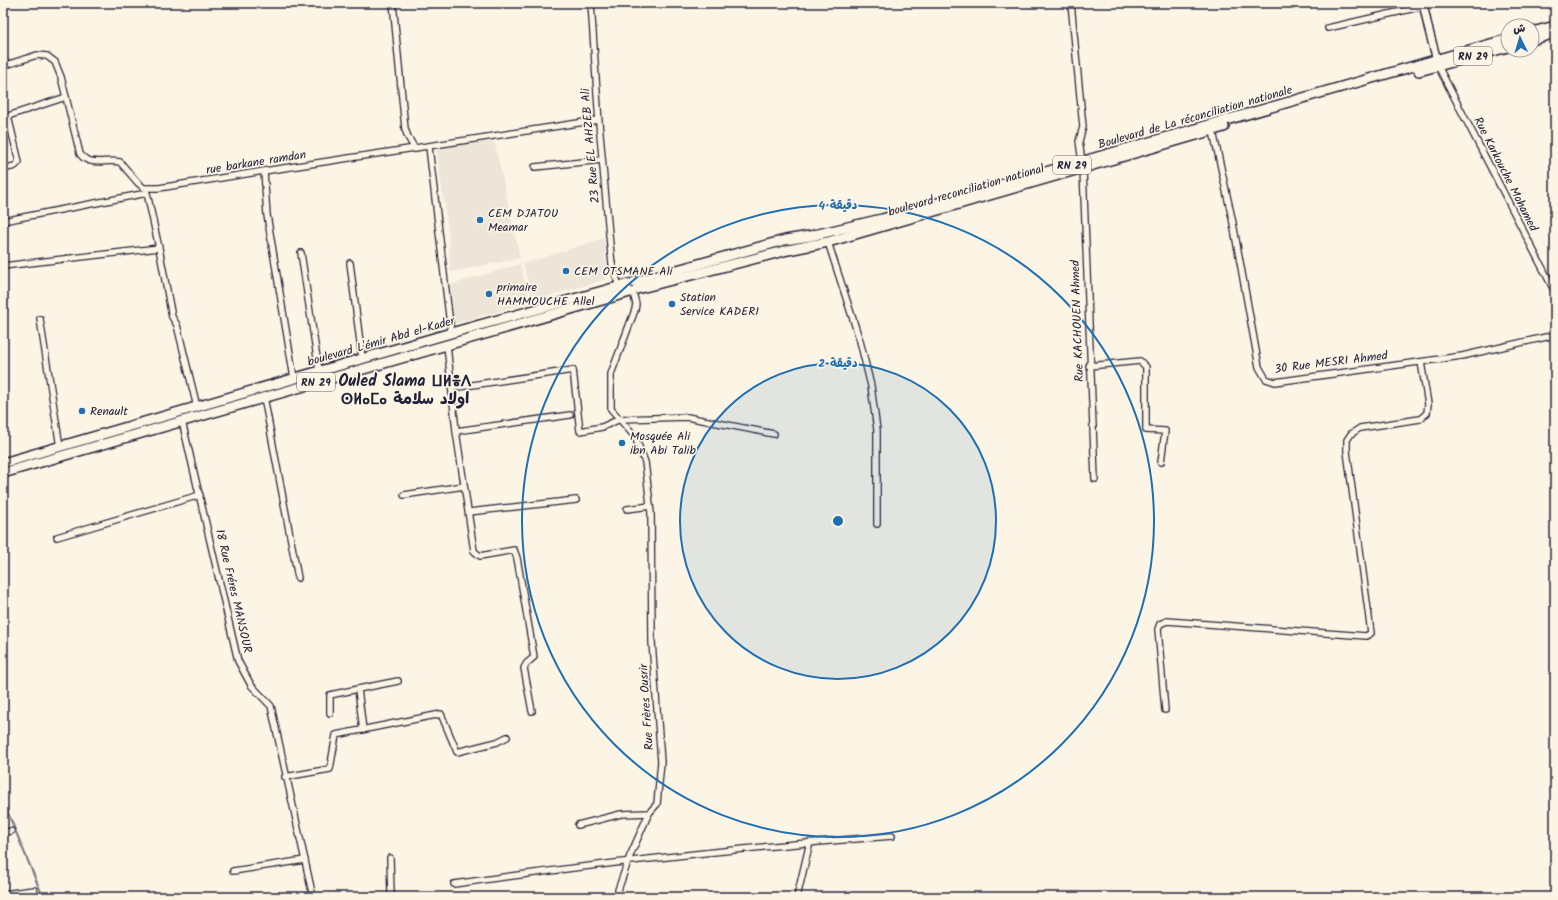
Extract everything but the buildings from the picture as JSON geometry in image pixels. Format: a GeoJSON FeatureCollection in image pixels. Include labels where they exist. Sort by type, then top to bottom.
{"type":"FeatureCollection","features":[{"type":"Feature","properties":{"kind":"highway"},"geometry":{"type":"LineString","coordinates":[[1540,30],[1555,26]]}},
{"type":"Feature","properties":{"kind":"highway"},"geometry":{"type":"LineString","coordinates":[[1540,38],[1555,33]]}},
{"type":"Feature","properties":{"kind":"highway","name":"Boulevard de La réconciliation nationale"},"geometry":{"type":"LineString","coordinates":[[630,288],[785,240],[817,235],[882,219],[1082,166],[1437,63],[1500,42]]}},
{"type":"Feature","properties":{"kind":"highway","name":"Boulevard de La réconciliation nationale"},"geometry":{"type":"LineString","coordinates":[[1437,63],[1500,48]]}},
{"type":"Feature","properties":{"kind":"highway","name":"boulevard reconciliation national"},"geometry":{"type":"LineString","coordinates":[[630,288],[788,250],[828,242],[1082,166],[1213,131],[1437,63]]}},
{"type":"Feature","properties":{"kind":"highway","name":"boulevard L'émir Abd el-Kader"},"geometry":{"type":"LineString","coordinates":[[3,463],[451,333],[630,288]]}},
{"type":"Feature","properties":{"kind":"highway","name":"RN 29"},"geometry":{"type":"LineString","coordinates":[[3,473],[447,345],[630,288]]}},
{"type":"Feature","properties":{"kind":"street"},"geometry":{"type":"LineString","coordinates":[[393,3],[405,129],[415,149]]}},
{"type":"Feature","properties":{"kind":"street","name":"23 Rue EL AHZEB Ali"},"geometry":{"type":"LineString","coordinates":[[591,3],[598,120],[612,264],[630,288]]}},
{"type":"Feature","properties":{"kind":"street","name":"Rue KACHOUEN Ahmed"},"geometry":{"type":"LineString","coordinates":[[1071,3],[1083,127],[1080,141],[1095,479]]}},
{"type":"Feature","properties":{"kind":"street"},"geometry":{"type":"LineString","coordinates":[[1328,28],[1424,5],[1437,63]]}},
{"type":"Feature","properties":{"kind":"street","name":"rue barkane ramdan"},"geometry":{"type":"LineString","coordinates":[[3,66],[37,55],[47,56],[54,62],[61,77],[80,154],[84,160],[92,163],[111,161],[120,162],[138,184],[144,188],[159,188],[598,120]]}},
{"type":"Feature","properties":{"kind":"street","name":"Rue Karkouche Mohamed"},"geometry":{"type":"LineString","coordinates":[[1437,63],[1555,292]]}},
{"type":"Feature","properties":{"kind":"street"},"geometry":{"type":"LineString","coordinates":[[3,169],[15,166],[19,162],[5,116],[66,97]]}},
{"type":"Feature","properties":{"kind":"street","name":"30 Rue MESRI Ahmed"},"geometry":{"type":"LineString","coordinates":[[1213,131],[1234,223],[1259,367],[1266,379],[1275,382],[1462,356],[1555,335]]}},
{"type":"Feature","properties":{"kind":"street"},"geometry":{"type":"LineString","coordinates":[[429,147],[451,333]]}},
{"type":"Feature","properties":{"kind":"street"},"geometry":{"type":"LineString","coordinates":[[535,167],[602,160]]}},
{"type":"Feature","properties":{"kind":"street"},"geometry":{"type":"LineString","coordinates":[[264,171],[266,215],[294,378]]}},
{"type":"Feature","properties":{"kind":"street"},"geometry":{"type":"LineString","coordinates":[[3,221],[147,193],[172,317],[177,325],[197,407]]}},
{"type":"Feature","properties":{"kind":"street"},"geometry":{"type":"LineString","coordinates":[[828,242],[860,341],[871,386],[877,430],[877,524]]}},
{"type":"Feature","properties":{"kind":"street"},"geometry":{"type":"LineString","coordinates":[[3,266],[159,248]]}},
{"type":"Feature","properties":{"kind":"street"},"geometry":{"type":"LineString","coordinates":[[301,253],[319,371]]}},
{"type":"Feature","properties":{"kind":"street"},"geometry":{"type":"LineString","coordinates":[[350,263],[362,358]]}},
{"type":"Feature","properties":{"kind":"street","name":"Rue Frères Ousrir"},"geometry":{"type":"LineString","coordinates":[[619,897],[618,890],[629,860],[649,813],[657,804],[661,762],[652,642],[650,506],[645,462],[634,437],[612,409],[611,374],[636,304],[630,288]]}},
{"type":"Feature","properties":{"kind":"street"},"geometry":{"type":"LineString","coordinates":[[40,319],[60,446]]}},
{"type":"Feature","properties":{"kind":"street"},"geometry":{"type":"LineString","coordinates":[[447,345],[456,431],[474,551],[480,556],[514,550],[517,558],[534,657],[524,668],[532,711]]}},
{"type":"Feature","properties":{"kind":"street"},"geometry":{"type":"LineString","coordinates":[[1089,366],[1140,361],[1146,367],[1146,430],[1166,431],[1162,462]]}},
{"type":"Feature","properties":{"kind":"street"},"geometry":{"type":"LineString","coordinates":[[1165,710],[1158,629],[1160,624],[1167,621],[1366,636],[1371,633],[1347,451],[1347,440],[1351,434],[1360,428],[1420,419],[1426,413],[1428,404],[1421,362]]}},
{"type":"Feature","properties":{"kind":"street"},"geometry":{"type":"LineString","coordinates":[[452,388],[572,370],[580,431],[602,427],[620,419],[687,417],[774,434]]}},
{"type":"Feature","properties":{"kind":"street"},"geometry":{"type":"LineString","coordinates":[[264,398],[298,578]]}},
{"type":"Feature","properties":{"kind":"street"},"geometry":{"type":"LineString","coordinates":[[456,431],[570,416]]}},
{"type":"Feature","properties":{"kind":"street","name":"18 Rue Fréres MANSOUR"},"geometry":{"type":"LineString","coordinates":[[182,421],[238,660],[251,685],[271,706],[313,897]]}},
{"type":"Feature","properties":{"kind":"street"},"geometry":{"type":"LineString","coordinates":[[404,495],[464,486]]}},
{"type":"Feature","properties":{"kind":"street"},"geometry":{"type":"LineString","coordinates":[[58,537],[200,495]]}},
{"type":"Feature","properties":{"kind":"street"},"geometry":{"type":"LineString","coordinates":[[468,512],[576,500]]}},
{"type":"Feature","properties":{"kind":"street"},"geometry":{"type":"LineString","coordinates":[[627,509],[650,506]]}},
{"type":"Feature","properties":{"kind":"street"},"geometry":{"type":"LineString","coordinates":[[330,713],[330,695],[398,681]]}},
{"type":"Feature","properties":{"kind":"street"},"geometry":{"type":"LineString","coordinates":[[358,689],[363,730]]}},
{"type":"Feature","properties":{"kind":"street"},"geometry":{"type":"LineString","coordinates":[[286,777],[330,769],[336,735],[440,714],[457,752],[497,742],[507,737]]}},
{"type":"Feature","properties":{"kind":"street"},"geometry":{"type":"LineString","coordinates":[[578,825],[621,814],[649,813]]}},
{"type":"Feature","properties":{"kind":"street"},"geometry":{"type":"LineString","coordinates":[[3,833],[11,831]]}},
{"type":"Feature","properties":{"kind":"street"},"geometry":{"type":"LineString","coordinates":[[454,884],[629,860],[810,842],[892,836]]}},
{"type":"Feature","properties":{"kind":"street"},"geometry":{"type":"LineString","coordinates":[[797,897],[810,842]]}},
{"type":"Feature","properties":{"kind":"street"},"geometry":{"type":"LineString","coordinates":[[389,897],[391,894],[390,858]]}},
{"type":"Feature","properties":{"kind":"street"},"geometry":{"type":"LineString","coordinates":[[233,871],[305,860]]}},
{"type":"Feature","properties":{"kind":"street"},"geometry":{"type":"LineString","coordinates":[[3,894],[34,890]]}},
{"type":"Feature","properties":{"kind":"shaded area","name":"CEM DJATOU Meamar"},"geometry":{"type":"Polygon","coordinates":[[[494,140],[520,258],[450,272],[449,237],[436,148],[494,140]]]}},
{"type":"Feature","properties":{"kind":"shaded area","name":"CEM OTSMANE Ali"},"geometry":{"type":"Polygon","coordinates":[[[604,238],[607,279],[533,301],[523,264],[604,238]]]}},
{"type":"Feature","properties":{"kind":"shaded area","name":"primaire HAMMOUCHE Allel"},"geometry":{"type":"Polygon","coordinates":[[[520,264],[530,302],[454,324],[450,285],[520,264]]]}},
{"type":"Feature","properties":{"kind":"waterway"},"geometry":{"type":"LineString","coordinates":[[3,801],[43,897]]}},
{"type":"Feature","properties":{"kind":"place","name":"CEM DJATOU Meamar"},"geometry":{"type":"Point","coordinates":[480,220]}},
{"type":"Feature","properties":{"kind":"place","name":"CEM OTSMANE Ali"},"geometry":{"type":"Point","coordinates":[566,271]}},
{"type":"Feature","properties":{"kind":"place","name":"primaire HAMMOUCHE Allel"},"geometry":{"type":"Point","coordinates":[489,294]}},
{"type":"Feature","properties":{"kind":"place","name":"Station Service KADERI"},"geometry":{"type":"Point","coordinates":[672,304]}},
{"type":"Feature","properties":{"kind":"place","name":"Renault"},"geometry":{"type":"Point","coordinates":[82,411]}},
{"type":"Feature","properties":{"kind":"place","name":"Mosquée Ali ibn Abi Talib"},"geometry":{"type":"Point","coordinates":[622,443]}},
{"type":"Feature","properties":{"kind":"district","name":"Ouled Slama ⵡⵍⴻⴷ ⵙⵍⴰⵎⴰ اولاد سلامة"},"geometry":{"type":"Point","coordinates":[405,389]}}]}
